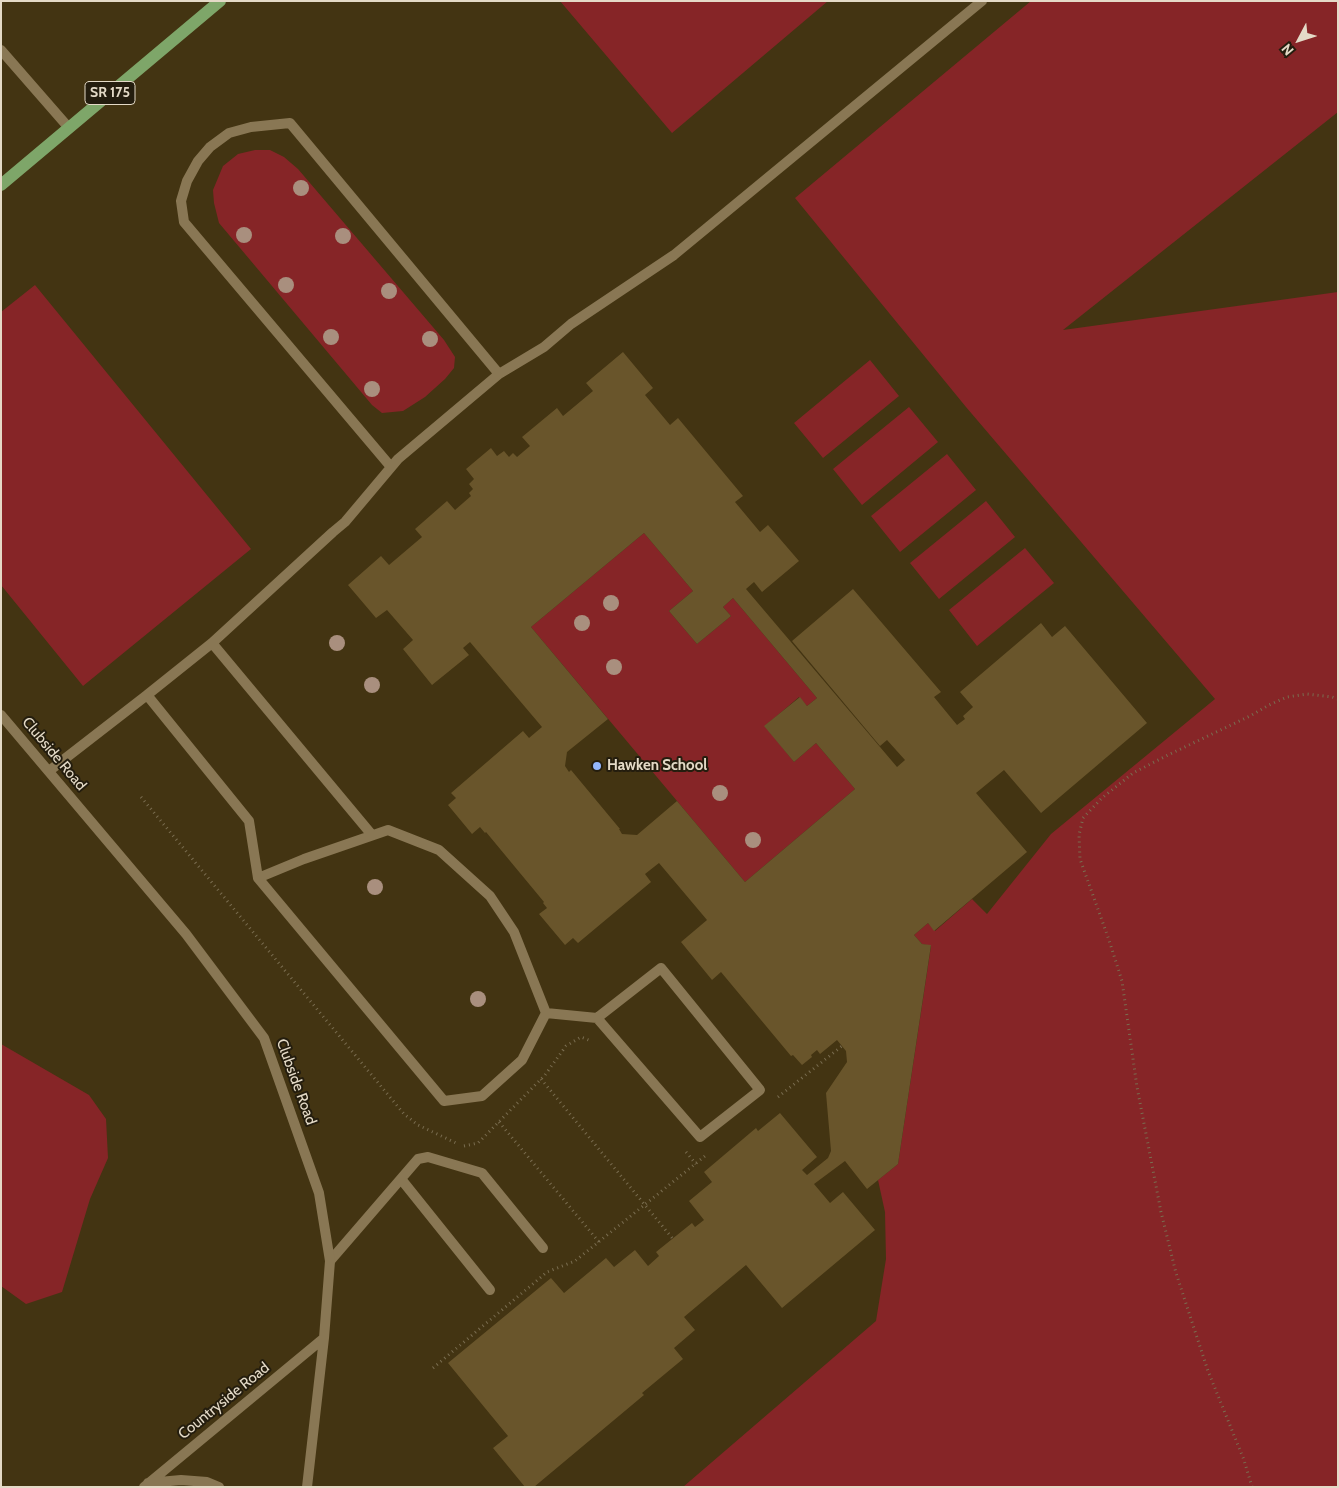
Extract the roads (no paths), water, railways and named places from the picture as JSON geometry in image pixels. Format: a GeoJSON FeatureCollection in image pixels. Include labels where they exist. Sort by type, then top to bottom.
{"type":"FeatureCollection","features":[{"type":"Feature","properties":{"kind":"main road","name":"SR 175"},"geometry":{"type":"LineString","coordinates":[[1,185],[220,1]]}},
{"type":"Feature","properties":{"kind":"street"},"geometry":{"type":"LineString","coordinates":[[49,771],[212,643],[345,522],[398,459],[499,374],[544,347],[571,324],[674,255],[982,1]]}},
{"type":"Feature","properties":{"kind":"street"},"geometry":{"type":"LineString","coordinates":[[1,50],[68,128]]}},
{"type":"Feature","properties":{"kind":"street"},"geometry":{"type":"LineString","coordinates":[[391,467],[184,222],[181,201],[187,181],[198,161],[210,147],[229,133],[251,127],[290,122],[499,374]]}},
{"type":"Feature","properties":{"kind":"street"},"geometry":{"type":"LineString","coordinates":[[212,643],[372,836]]}},
{"type":"Feature","properties":{"kind":"street"},"geometry":{"type":"LineString","coordinates":[[147,695],[249,821],[258,878],[444,1101],[482,1096],[522,1060],[546,1013],[514,932],[490,896],[439,850],[388,830],[304,859],[258,878]]}},
{"type":"Feature","properties":{"kind":"street","name":"Clubside Road"},"geometry":{"type":"LineString","coordinates":[[1,715],[186,934],[264,1038],[320,1193],[330,1261],[324,1338],[307,1487]]}},
{"type":"Feature","properties":{"kind":"street"},"geometry":{"type":"LineString","coordinates":[[546,1013],[596,1018],[700,1137],[760,1090],[661,968],[596,1018]]}},
{"type":"Feature","properties":{"kind":"street"},"geometry":{"type":"LineString","coordinates":[[330,1261],[418,1159],[428,1156],[482,1173],[543,1248]]}},
{"type":"Feature","properties":{"kind":"street"},"geometry":{"type":"LineString","coordinates":[[401,1179],[490,1290]]}},
{"type":"Feature","properties":{"kind":"street","name":"Countryside Road"},"geometry":{"type":"LineString","coordinates":[[146,1485],[324,1338]]}},
{"type":"Feature","properties":{"kind":"street"},"geometry":{"type":"LineString","coordinates":[[146,1485],[181,1480],[207,1482],[219,1487]]}},
{"type":"Feature","properties":{"kind":"place","name":"Hawken School"},"geometry":{"type":"Point","coordinates":[597,766]}}]}
